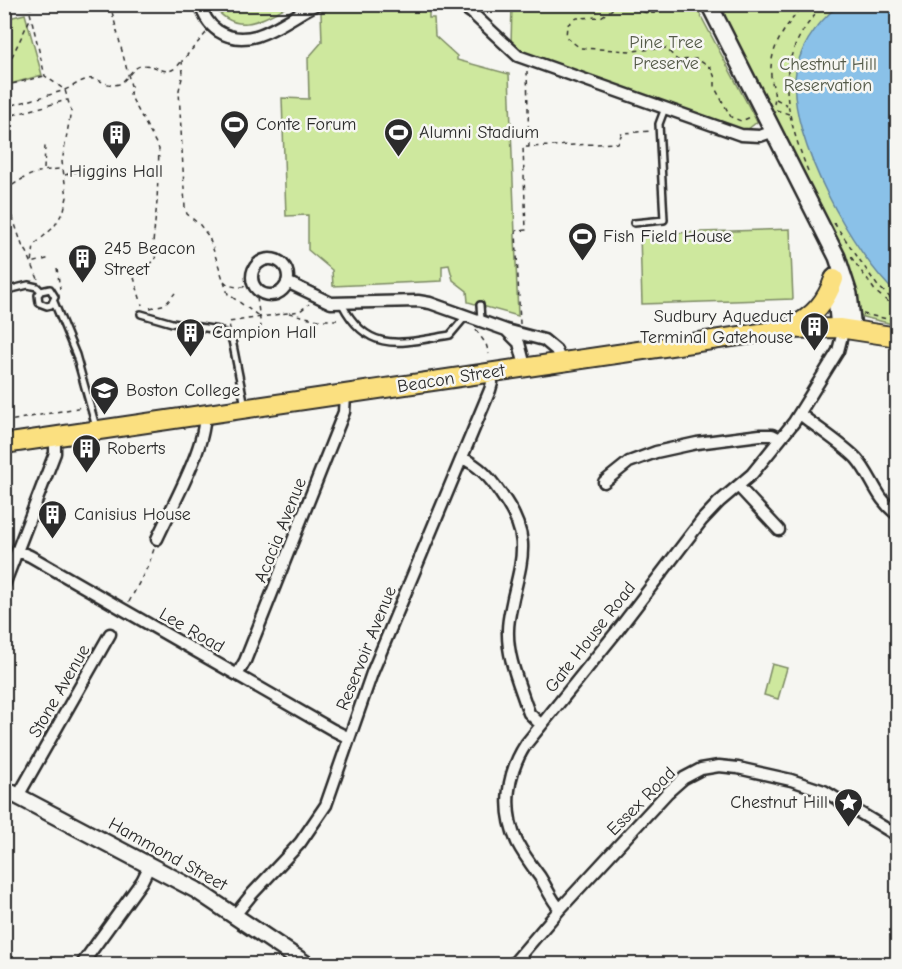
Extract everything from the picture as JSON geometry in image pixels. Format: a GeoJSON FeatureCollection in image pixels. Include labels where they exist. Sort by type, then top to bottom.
{"type":"FeatureCollection","features":[{"type":"Feature","properties":{"kind":"main road"},"geometry":{"type":"LineString","coordinates":[[709,4],[829,238],[846,281],[849,324]]}},
{"type":"Feature","properties":{"kind":"main road"},"geometry":{"type":"LineString","coordinates":[[718,22],[720,4]]}},
{"type":"Feature","properties":{"kind":"main road"},"geometry":{"type":"LineString","coordinates":[[829,238],[834,279],[849,324]]}},
{"type":"Feature","properties":{"kind":"main road"},"geometry":{"type":"LineString","coordinates":[[787,329],[819,308],[834,279]]}},
{"type":"Feature","properties":{"kind":"main road","name":"Beacon Street"},"geometry":{"type":"LineString","coordinates":[[4,444],[345,395],[490,363],[525,366],[787,329],[849,324],[897,338]]}},
{"type":"Feature","properties":{"kind":"main road","name":"Hammond Street"},"geometry":{"type":"LineString","coordinates":[[11,793],[207,896],[306,964]]}},
{"type":"Feature","properties":{"kind":"street"},"geometry":{"type":"LineString","coordinates":[[200,4],[206,20],[212,27],[226,36],[239,39],[262,34],[317,4]]}},
{"type":"Feature","properties":{"kind":"street"},"geometry":{"type":"LineString","coordinates":[[459,4],[472,13],[518,56],[741,135],[760,136],[774,131]]}},
{"type":"Feature","properties":{"kind":"street"},"geometry":{"type":"LineString","coordinates":[[287,282],[324,301],[342,304],[418,301],[430,303],[466,316],[479,325],[506,330],[551,344],[561,361]]}},
{"type":"Feature","properties":{"kind":"street","name":"Gate House Road"},"geometry":{"type":"LineString","coordinates":[[560,909],[517,842],[509,812],[508,792],[521,752],[702,520],[752,474],[800,414],[814,387],[838,351],[849,324]]}},
{"type":"Feature","properties":{"kind":"street"},"geometry":{"type":"LineString","coordinates":[[506,330],[519,343],[525,366]]}},
{"type":"Feature","properties":{"kind":"street","name":"Reservoir Avenue"},"geometry":{"type":"LineString","coordinates":[[235,915],[289,856],[319,817],[332,790],[372,673],[490,390],[492,383],[490,363]]}},
{"type":"Feature","properties":{"kind":"street","name":"Acacia Avenue"},"geometry":{"type":"LineString","coordinates":[[237,675],[245,661],[344,412],[345,395]]}},
{"type":"Feature","properties":{"kind":"street"},"geometry":{"type":"LineString","coordinates":[[157,539],[201,444],[205,426],[204,414]]}},
{"type":"Feature","properties":{"kind":"street"},"geometry":{"type":"LineString","coordinates":[[800,414],[854,457],[867,474],[879,497],[897,515]]}},
{"type":"Feature","properties":{"kind":"street"},"geometry":{"type":"LineString","coordinates":[[604,482],[629,462],[656,452],[697,443],[760,435],[772,435],[780,439]]}},
{"type":"Feature","properties":{"kind":"street"},"geometry":{"type":"LineString","coordinates":[[4,585],[56,453],[55,436]]}},
{"type":"Feature","properties":{"kind":"street"},"geometry":{"type":"LineString","coordinates":[[462,458],[476,465],[490,478],[509,505],[519,525],[523,556],[509,620],[508,649],[529,713],[541,725]]}},
{"type":"Feature","properties":{"kind":"street"},"geometry":{"type":"LineString","coordinates":[[738,486],[779,530]]}},
{"type":"Feature","properties":{"kind":"street","name":"Lee Road"},"geometry":{"type":"LineString","coordinates":[[18,551],[349,738]]}},
{"type":"Feature","properties":{"kind":"street","name":"Stone Avenue"},"geometry":{"type":"LineString","coordinates":[[11,793],[110,634]]}},
{"type":"Feature","properties":{"kind":"street","name":"Essex Road"},"geometry":{"type":"LineString","coordinates":[[513,964],[560,909],[667,793],[692,772],[710,767],[738,768],[814,787],[897,836]]}},
{"type":"Feature","properties":{"kind":"street"},"geometry":{"type":"LineString","coordinates":[[82,964],[142,881],[150,865]]}},
{"type":"Feature","properties":{"kind":"lane"},"geometry":{"type":"LineString","coordinates":[[634,223],[664,220],[659,124],[665,108]]}},
{"type":"Feature","properties":{"kind":"lane"},"geometry":{"type":"LineString","coordinates":[[4,291],[28,285],[37,287],[40,291]]}},
{"type":"Feature","properties":{"kind":"lane"},"geometry":{"type":"LineString","coordinates":[[40,291],[50,289],[53,292],[54,302],[76,355],[96,429]]}},
{"type":"Feature","properties":{"kind":"lane"},"geometry":{"type":"LineString","coordinates":[[40,291],[38,299],[43,305],[51,305],[54,302]]}},
{"type":"Feature","properties":{"kind":"lane"},"geometry":{"type":"LineString","coordinates":[[342,304],[348,315],[371,338],[387,343],[450,335],[466,316]]}},
{"type":"Feature","properties":{"kind":"lane"},"geometry":{"type":"LineString","coordinates":[[479,325],[480,305]]}},
{"type":"Feature","properties":{"kind":"lane"},"geometry":{"type":"LineString","coordinates":[[141,313],[172,322],[219,330],[232,340],[245,408]]}},
{"type":"Feature","properties":{"kind":"path"},"geometry":{"type":"LineString","coordinates":[[4,8],[17,4]]}},
{"type":"Feature","properties":{"kind":"path"},"geometry":{"type":"LineString","coordinates":[[28,4],[45,76],[64,90],[71,111],[62,169],[67,197],[64,210],[54,227],[34,245],[32,262]]}},
{"type":"Feature","properties":{"kind":"path"},"geometry":{"type":"LineString","coordinates":[[29,9],[47,4]]}},
{"type":"Feature","properties":{"kind":"path"},"geometry":{"type":"LineString","coordinates":[[110,4],[131,86],[130,95],[159,149],[153,243],[156,260],[133,274],[142,306],[141,313],[166,304],[175,293]]}},
{"type":"Feature","properties":{"kind":"path"},"geometry":{"type":"LineString","coordinates":[[620,4],[601,17],[577,18],[567,25],[566,37],[580,48],[632,51],[666,48],[677,60],[697,59],[711,68],[715,78],[715,88],[732,119],[745,120],[754,113]]}},
{"type":"Feature","properties":{"kind":"path"},"geometry":{"type":"LineString","coordinates":[[626,4],[645,13],[655,14],[664,9],[667,4]]}},
{"type":"Feature","properties":{"kind":"path"},"geometry":{"type":"LineString","coordinates":[[789,114],[770,107],[774,104],[775,98],[771,74],[776,48],[785,26],[805,4]]}},
{"type":"Feature","properties":{"kind":"path"},"geometry":{"type":"LineString","coordinates":[[807,170],[789,114],[785,90],[790,59],[795,45],[809,21],[826,4]]}},
{"type":"Feature","properties":{"kind":"path"},"geometry":{"type":"LineString","coordinates":[[4,73],[31,17]]}},
{"type":"Feature","properties":{"kind":"path"},"geometry":{"type":"LineString","coordinates":[[4,107],[64,90],[88,79],[108,85],[120,84],[136,67],[145,65],[166,72],[177,67],[208,30]]}},
{"type":"Feature","properties":{"kind":"path"},"geometry":{"type":"LineString","coordinates":[[182,61],[183,74],[179,90],[185,208],[187,214],[209,237],[228,294],[260,317]]}},
{"type":"Feature","properties":{"kind":"path"},"geometry":{"type":"LineString","coordinates":[[527,71],[529,147]]}},
{"type":"Feature","properties":{"kind":"path"},"geometry":{"type":"LineString","coordinates":[[4,86],[45,76]]}},
{"type":"Feature","properties":{"kind":"path"},"geometry":{"type":"LineString","coordinates":[[775,98],[781,104],[787,105]]}},
{"type":"Feature","properties":{"kind":"path"},"geometry":{"type":"LineString","coordinates":[[11,105],[13,115],[68,100]]}},
{"type":"Feature","properties":{"kind":"path"},"geometry":{"type":"LineString","coordinates":[[520,325],[516,231],[526,230],[524,147],[618,143],[622,132],[659,131]]}},
{"type":"Feature","properties":{"kind":"path"},"geometry":{"type":"LineString","coordinates":[[44,170],[45,146]]}},
{"type":"Feature","properties":{"kind":"path"},"geometry":{"type":"LineString","coordinates":[[38,280],[12,218],[4,191],[29,174],[62,169]]}},
{"type":"Feature","properties":{"kind":"path"},"geometry":{"type":"LineString","coordinates":[[64,175],[83,170]]}},
{"type":"Feature","properties":{"kind":"path"},"geometry":{"type":"LineString","coordinates":[[4,177],[8,176],[7,174]]}},
{"type":"Feature","properties":{"kind":"path"},"geometry":{"type":"LineString","coordinates":[[830,216],[877,285],[897,305]]}},
{"type":"Feature","properties":{"kind":"path"},"geometry":{"type":"LineString","coordinates":[[19,249],[24,248]]}},
{"type":"Feature","properties":{"kind":"path"},"geometry":{"type":"LineString","coordinates":[[32,262],[50,258]]}},
{"type":"Feature","properties":{"kind":"path"},"geometry":{"type":"LineString","coordinates":[[57,268],[60,289]]}},
{"type":"Feature","properties":{"kind":"path"},"geometry":{"type":"LineString","coordinates":[[223,280],[227,285],[235,287],[247,285]]}},
{"type":"Feature","properties":{"kind":"path"},"geometry":{"type":"LineString","coordinates":[[257,298],[261,327]]}},
{"type":"Feature","properties":{"kind":"path"},"geometry":{"type":"LineString","coordinates":[[233,321],[304,309],[311,301]]}},
{"type":"Feature","properties":{"kind":"path"},"geometry":{"type":"LineString","coordinates":[[289,312],[318,320],[337,320]]}},
{"type":"Feature","properties":{"kind":"path"},"geometry":{"type":"LineString","coordinates":[[849,324],[897,321]]}},
{"type":"Feature","properties":{"kind":"path"},"geometry":{"type":"LineString","coordinates":[[479,325],[477,334],[486,344],[490,363]]}},
{"type":"Feature","properties":{"kind":"path"},"geometry":{"type":"LineString","coordinates":[[4,406],[6,421],[82,407]]}},
{"type":"Feature","properties":{"kind":"path"},"geometry":{"type":"LineString","coordinates":[[83,444],[85,464]]}},
{"type":"Feature","properties":{"kind":"path"},"geometry":{"type":"LineString","coordinates":[[124,610],[148,566],[157,539]]}},
{"type":"Feature","properties":{"kind":"green space","name":"Alumni Stadium"},"geometry":{"type":"Polygon","coordinates":[[[407,4],[417,8],[429,8],[429,18],[434,18],[435,36],[457,56],[457,60],[509,74],[518,316],[468,302],[467,291],[453,280],[449,265],[442,266],[442,281],[333,286],[332,270],[308,250],[308,215],[286,216],[282,98],[309,99],[308,58],[322,42],[321,12],[346,5],[407,4]]]}},
{"type":"Feature","properties":{"kind":"green space"},"geometry":{"type":"Polygon","coordinates":[[[213,5],[290,5],[260,20],[240,23],[231,21],[222,15],[213,5]]]}},
{"type":"Feature","properties":{"kind":"green space","name":"Pine Tree Preserve"},"geometry":{"type":"Polygon","coordinates":[[[512,5],[695,5],[757,122],[748,129],[740,129],[523,53],[511,45],[512,5]]]}},
{"type":"Feature","properties":{"kind":"green space","name":"Chestnut Hill Reservation"},"geometry":{"type":"Polygon","coordinates":[[[725,5],[897,5],[897,325],[863,317],[858,312],[725,21],[725,5]]]}},
{"type":"Feature","properties":{"kind":"green space"},"geometry":{"type":"Polygon","coordinates":[[[25,14],[42,75],[7,85],[4,77],[5,19],[25,14]]]}},
{"type":"Feature","properties":{"kind":"green space"},"geometry":{"type":"Polygon","coordinates":[[[790,229],[793,299],[642,304],[640,234],[790,229]]]}},
{"type":"Feature","properties":{"kind":"green space"},"geometry":{"type":"Polygon","coordinates":[[[772,664],[787,668],[778,699],[764,695],[772,664]]]}},
{"type":"Feature","properties":{"kind":"water","name":"Chestnut Hill Reservation"},"geometry":{"type":"Polygon","coordinates":[[[840,4],[897,5],[897,294],[862,252],[827,194],[802,131],[796,103],[795,78],[804,46],[816,28],[840,4]]]}},
{"type":"Feature","properties":{"kind":"place","name":"Conte Forum"},"geometry":{"type":"Point","coordinates":[235,150]}},
{"type":"Feature","properties":{"kind":"place","name":"Alumni Stadium"},"geometry":{"type":"Point","coordinates":[398,158]}},
{"type":"Feature","properties":{"kind":"place","name":"Higgins Hall"},"geometry":{"type":"Point","coordinates":[116,160]}},
{"type":"Feature","properties":{"kind":"place","name":"Fish Field House"},"geometry":{"type":"Point","coordinates":[582,262]}},
{"type":"Feature","properties":{"kind":"place","name":"245 Beacon Street"},"geometry":{"type":"Point","coordinates":[83,284]}},
{"type":"Feature","properties":{"kind":"place","name":"Sudbury Aqueduct Terminal Gatehouse"},"geometry":{"type":"Point","coordinates":[814,352]}},
{"type":"Feature","properties":{"kind":"place","name":"Campion Hall"},"geometry":{"type":"Point","coordinates":[191,358]}},
{"type":"Feature","properties":{"kind":"place","name":"Boston College"},"geometry":{"type":"Point","coordinates":[105,416]}},
{"type":"Feature","properties":{"kind":"place","name":"Roberts"},"geometry":{"type":"Point","coordinates":[86,474]}},
{"type":"Feature","properties":{"kind":"place","name":"Canisius House"},"geometry":{"type":"Point","coordinates":[53,540]}},
{"type":"Feature","properties":{"kind":"place","name":"Chestnut Hill"},"geometry":{"type":"Point","coordinates":[849,828]}}]}
